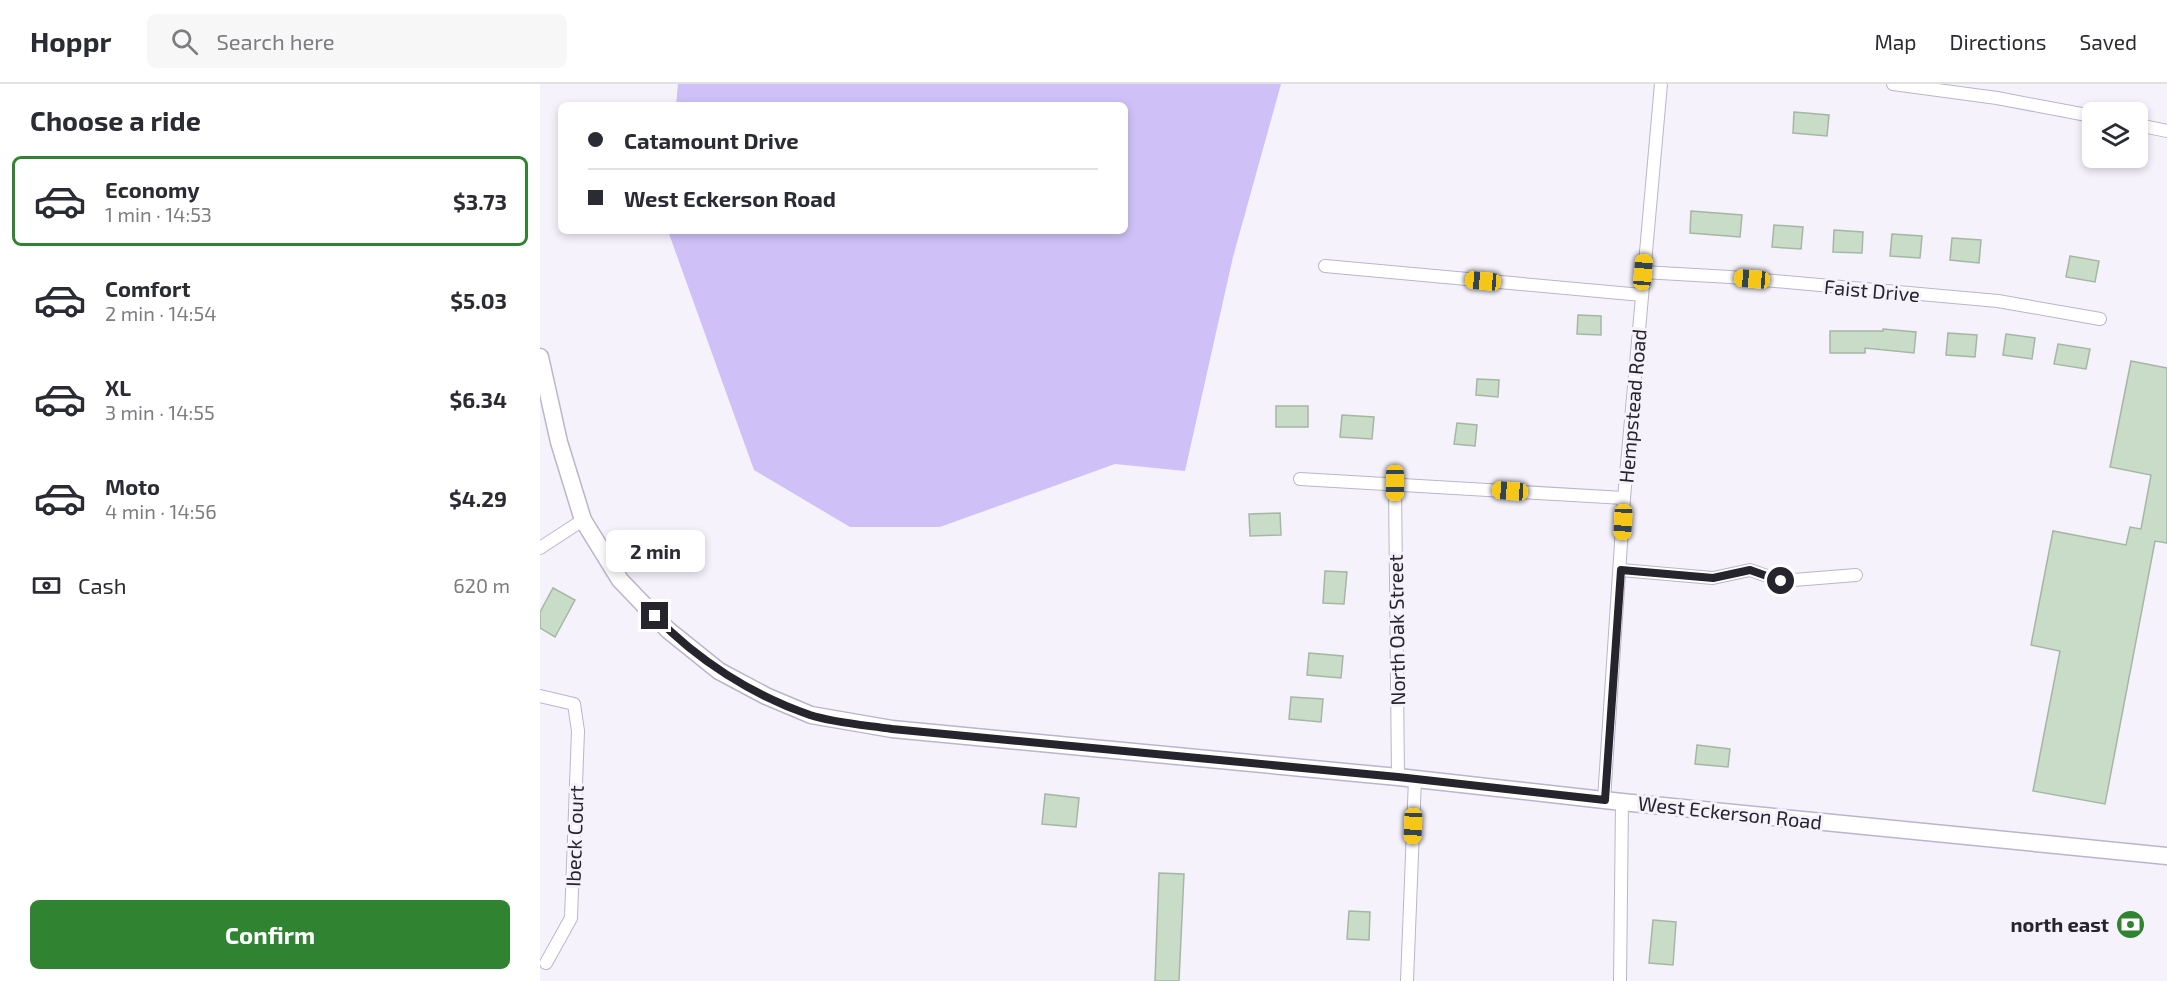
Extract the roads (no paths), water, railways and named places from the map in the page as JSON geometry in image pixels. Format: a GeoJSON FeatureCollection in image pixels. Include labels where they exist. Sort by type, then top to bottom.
{"type":"FeatureCollection","features":[{"type":"Feature","properties":{"kind":"street","name":"Hempstead Road"},"geometry":{"type":"LineString","coordinates":[[1605,800],[1624,498],[1661,84]]}},
{"type":"Feature","properties":{"kind":"street"},"geometry":{"type":"LineString","coordinates":[[1893,84],[1997,98],[2082,114]]}},
{"type":"Feature","properties":{"kind":"street"},"geometry":{"type":"LineString","coordinates":[[2148,127],[2167,131]]}},
{"type":"Feature","properties":{"kind":"street"},"geometry":{"type":"LineString","coordinates":[[1325,267],[1642,295]]}},
{"type":"Feature","properties":{"kind":"street","name":"Faist Drive"},"geometry":{"type":"LineString","coordinates":[[1643,272],[1742,278],[1998,301],[2100,319]]}},
{"type":"Feature","properties":{"kind":"street","name":"West Eckerson Road"},"geometry":{"type":"LineString","coordinates":[[540,357],[559,442],[583,520],[620,580],[668,630],[719,671],[766,696],[811,715],[892,729],[1398,777],[1622,802],[2167,856]]}},
{"type":"Feature","properties":{"kind":"street"},"geometry":{"type":"LineString","coordinates":[[1300,479],[1624,498]]}},
{"type":"Feature","properties":{"kind":"street","name":"North Oak Street"},"geometry":{"type":"LineString","coordinates":[[1395,483],[1398,777]]}},
{"type":"Feature","properties":{"kind":"street"},"geometry":{"type":"LineString","coordinates":[[540,548],[583,520]]}},
{"type":"Feature","properties":{"kind":"street"},"geometry":{"type":"LineString","coordinates":[[1621,570],[1713,578],[1750,570],[1781,581],[1856,575]]}},
{"type":"Feature","properties":{"kind":"street","name":"Ibeck Court"},"geometry":{"type":"LineString","coordinates":[[540,696],[574,704],[578,731],[571,918],[546,963]]}},
{"type":"Feature","properties":{"kind":"street"},"geometry":{"type":"LineString","coordinates":[[1407,981],[1415,779]]}},
{"type":"Feature","properties":{"kind":"street"},"geometry":{"type":"LineString","coordinates":[[1620,981],[1622,802]]}},
{"type":"Feature","properties":{"kind":"place","name":"north east"},"geometry":{"type":"Point","coordinates":[2130,924]}}]}
